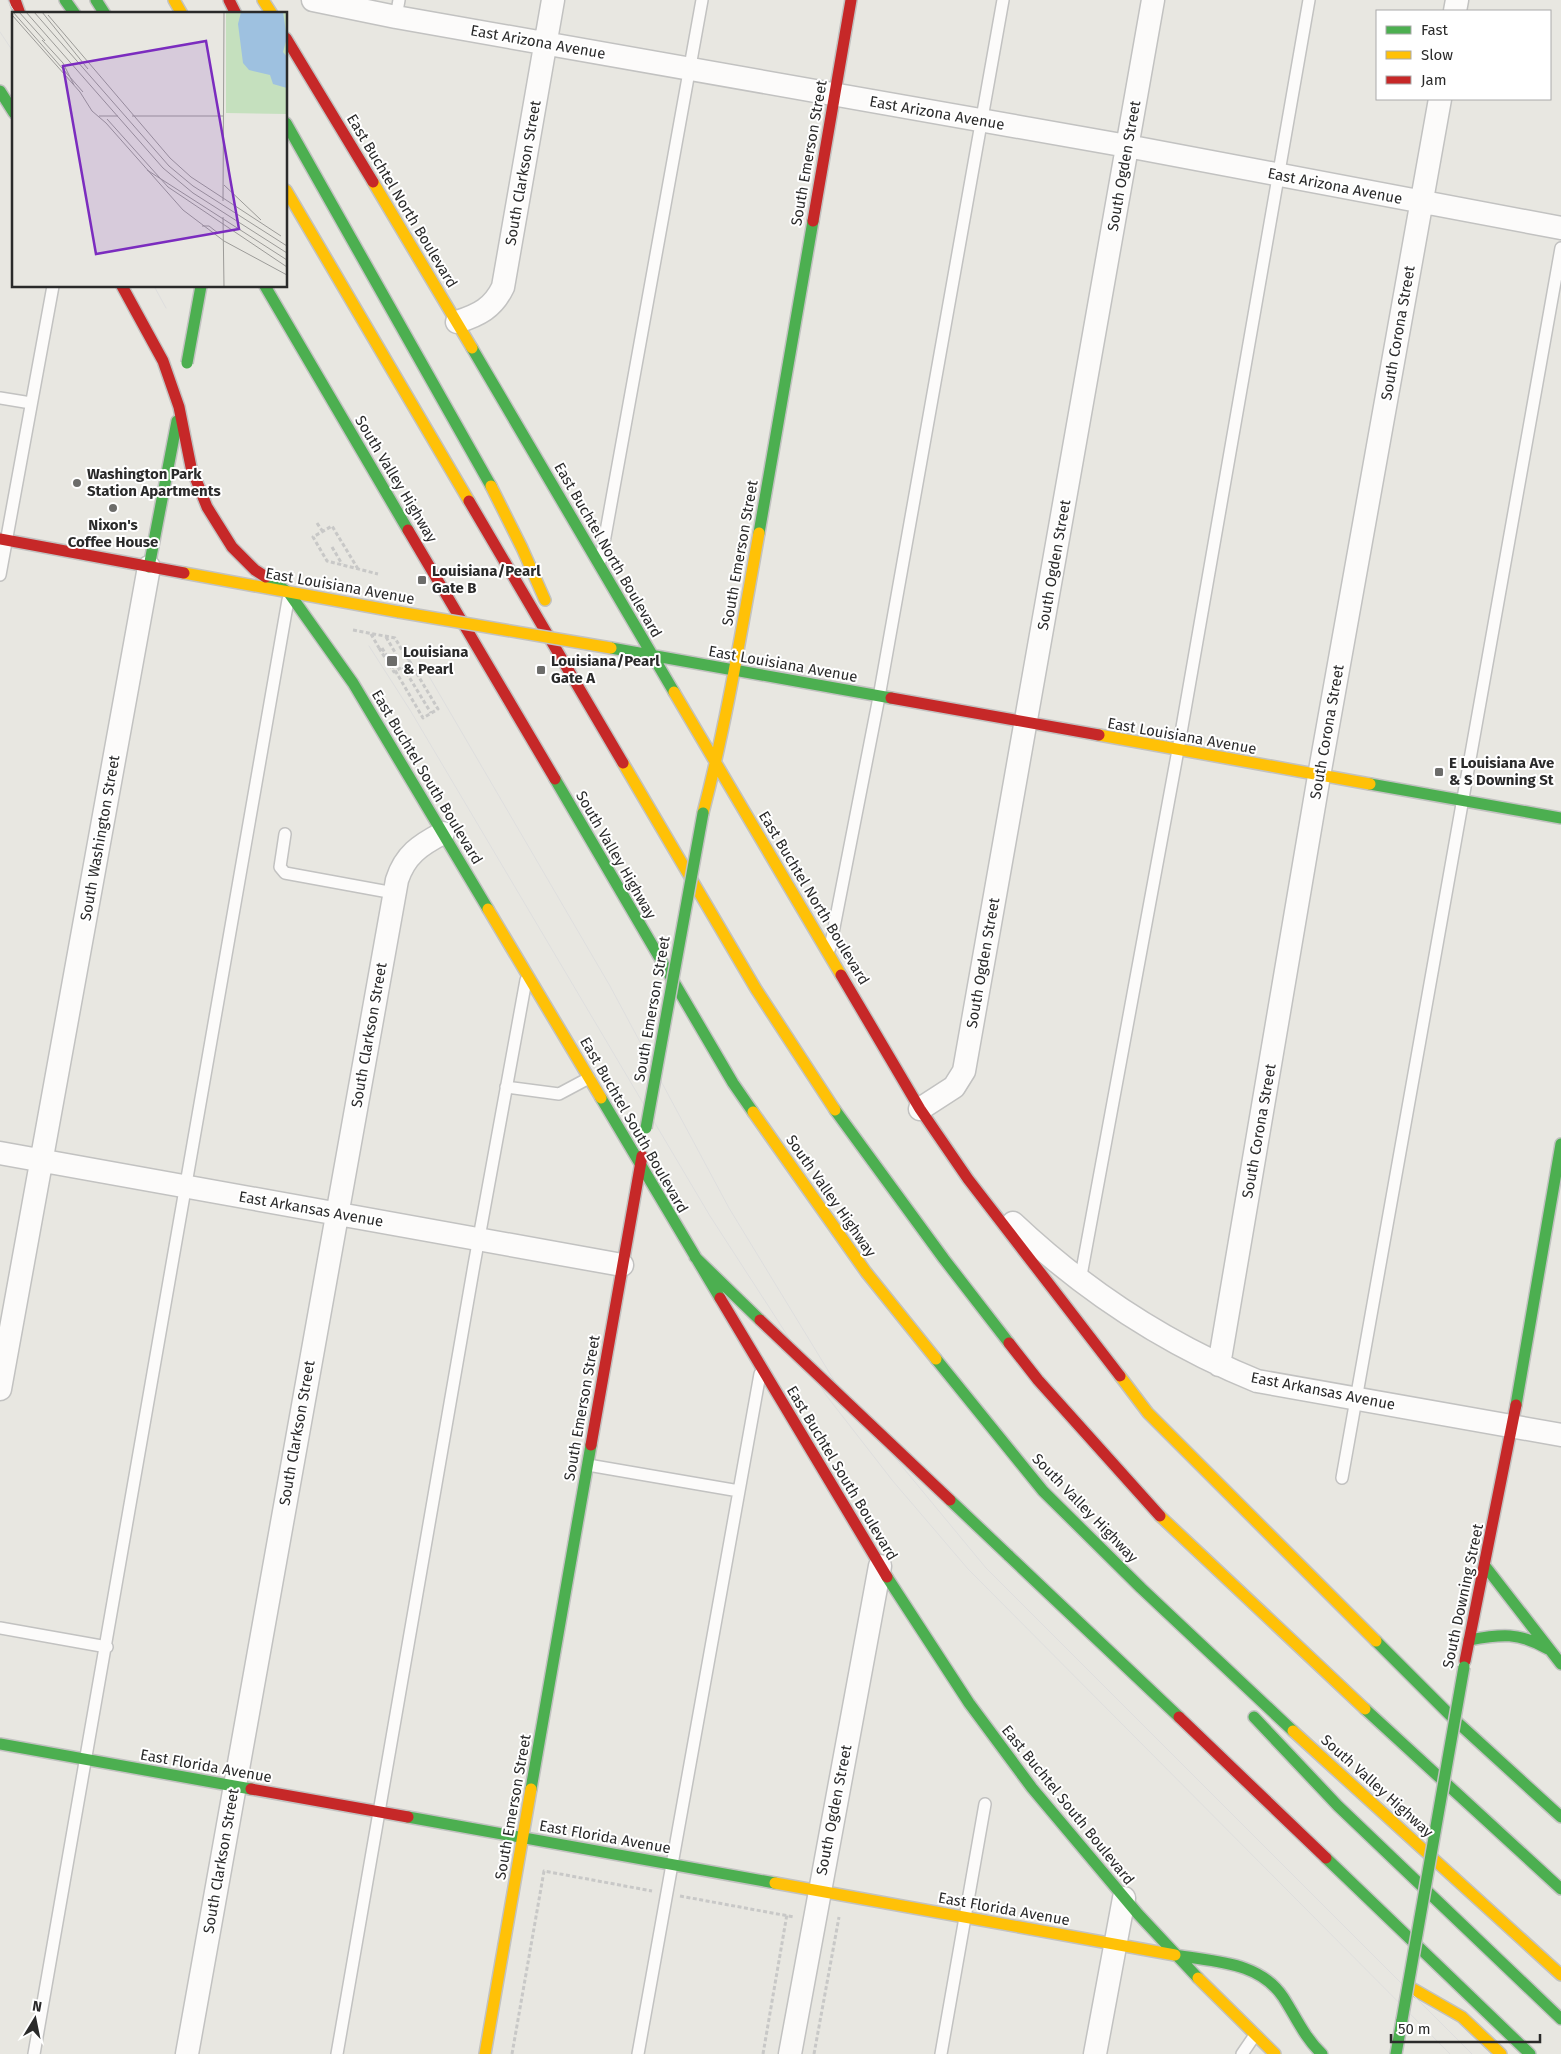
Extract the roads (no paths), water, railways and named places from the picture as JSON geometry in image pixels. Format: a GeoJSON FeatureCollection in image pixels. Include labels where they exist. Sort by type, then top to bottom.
{"type":"FeatureCollection","features":[{"type":"Feature","properties":{"kind":"main road"},"geometry":{"type":"LineString","coordinates":[[15,0],[19,12]]}},
{"type":"Feature","properties":{"kind":"main road"},"geometry":{"type":"LineString","coordinates":[[65,0],[74,12]]}},
{"type":"Feature","properties":{"kind":"main road"},"geometry":{"type":"LineString","coordinates":[[96,0],[104,12]]}},
{"type":"Feature","properties":{"kind":"main road"},"geometry":{"type":"LineString","coordinates":[[174,0],[181,12]]}},
{"type":"Feature","properties":{"kind":"main road"},"geometry":{"type":"LineString","coordinates":[[229,0],[235,12]]}},
{"type":"Feature","properties":{"kind":"main road"},"geometry":{"type":"LineString","coordinates":[[263,0],[271,12]]}},
{"type":"Feature","properties":{"kind":"main road","name":"South Emerson Street"},"geometry":{"type":"LineString","coordinates":[[485,2054],[622,1265],[703,814],[716,763],[735,670],[851,0]]}},
{"type":"Feature","properties":{"kind":"main road","name":"East Buchtel North Boulevard"},"geometry":{"type":"LineString","coordinates":[[288,41],[457,322],[920,1109],[968,1179],[1148,1413],[1457,1722],[1561,1817]]}},
{"type":"Feature","properties":{"kind":"main road"},"geometry":{"type":"LineString","coordinates":[[0,91],[12,110]]}},
{"type":"Feature","properties":{"kind":"main road"},"geometry":{"type":"LineString","coordinates":[[288,128],[484,473],[522,548],[553,619],[620,757]]}},
{"type":"Feature","properties":{"kind":"main road"},"geometry":{"type":"LineString","coordinates":[[288,193],[756,989],[846,1129],[1038,1380],[1160,1516],[1312,1660],[1561,1889]]}},
{"type":"Feature","properties":{"kind":"main road","name":"East Buchtel South Boulevard"},"geometry":{"type":"LineString","coordinates":[[123,288],[163,362],[179,407],[191,466],[204,500],[219,527],[232,547],[255,570],[290,593],[353,683],[880,1566],[964,1695],[1038,1796],[1124,1898],[1175,1955],[1275,2054]]}},
{"type":"Feature","properties":{"kind":"main road","name":"South Washington Street"},"geometry":{"type":"LineString","coordinates":[[149,567],[202,288]]}},
{"type":"Feature","properties":{"kind":"main road"},"geometry":{"type":"LineString","coordinates":[[261,288],[290,330]]}},
{"type":"Feature","properties":{"kind":"main road","name":"South Valley Highway"},"geometry":{"type":"LineString","coordinates":[[266,288],[733,1083],[866,1272],[1043,1491],[1141,1588],[1289,1727],[1561,1975]]}},
{"type":"Feature","properties":{"kind":"main road","name":"East Louisiana Avenue"},"geometry":{"type":"LineString","coordinates":[[3,539],[290,593],[652,654],[1026,724],[1561,818]]}},
{"type":"Feature","properties":{"kind":"main road","name":"South Downing Street"},"geometry":{"type":"LineString","coordinates":[[1397,2048],[1464,1667],[1512,1427],[1561,1144]]}},
{"type":"Feature","properties":{"kind":"main road"},"geometry":{"type":"LineString","coordinates":[[695,1257],[1530,2054]]}},
{"type":"Feature","properties":{"kind":"main road"},"geometry":{"type":"LineString","coordinates":[[1043,1491],[1204,1663]]}},
{"type":"Feature","properties":{"kind":"main road"},"geometry":{"type":"LineString","coordinates":[[1485,1566],[1561,1664]]}},
{"type":"Feature","properties":{"kind":"main road"},"geometry":{"type":"LineString","coordinates":[[1470,1640],[1502,1634],[1518,1635],[1534,1640],[1553,1653]]}},
{"type":"Feature","properties":{"kind":"main road"},"geometry":{"type":"LineString","coordinates":[[1244,1706],[1338,1806],[1561,2018]]}},
{"type":"Feature","properties":{"kind":"main road","name":"East Florida Avenue"},"geometry":{"type":"LineString","coordinates":[[0,1744],[1175,1955]]}},
{"type":"Feature","properties":{"kind":"main road"},"geometry":{"type":"LineString","coordinates":[[1175,1955],[1238,1966],[1256,1972],[1271,1982],[1282,1994],[1299,2027],[1312,2045],[1322,2054]]}},
{"type":"Feature","properties":{"kind":"main road"},"geometry":{"type":"LineString","coordinates":[[1408,1986],[1462,2017],[1501,2054]]}},
{"type":"Feature","properties":{"kind":"street","name":"East Arizona Avenue"},"geometry":{"type":"LineString","coordinates":[[313,0],[397,9],[545,44],[1127,146],[1561,228]]}},
{"type":"Feature","properties":{"kind":"street","name":"South Clarkson Street"},"geometry":{"type":"LineString","coordinates":[[457,322],[482,314],[498,297],[503,286],[553,0]]}},
{"type":"Feature","properties":{"kind":"street","name":"South Ogden Street"},"geometry":{"type":"LineString","coordinates":[[920,1109],[954,1087],[964,1072],[1153,0]]}},
{"type":"Feature","properties":{"kind":"street","name":"South Corona Street"},"geometry":{"type":"LineString","coordinates":[[1219,1365],[1319,776],[1440,100]]}},
{"type":"Feature","properties":{"kind":"street","name":"South Washington Street"},"geometry":{"type":"LineString","coordinates":[[0,1389],[149,567]]}},
{"type":"Feature","properties":{"kind":"street","name":"South Clarkson Street"},"geometry":{"type":"LineString","coordinates":[[187,2054],[394,893],[401,866],[410,855],[443,833]]}},
{"type":"Feature","properties":{"kind":"street","name":"East Arkansas Avenue"},"geometry":{"type":"LineString","coordinates":[[0,1153],[622,1265]]}},
{"type":"Feature","properties":{"kind":"street","name":"East Arkansas Avenue"},"geometry":{"type":"LineString","coordinates":[[968,1179],[1047,1255],[1080,1281],[1141,1323],[1219,1365],[1257,1381],[1561,1435]]}},
{"type":"Feature","properties":{"kind":"street","name":"South Ogden Street"},"geometry":{"type":"LineString","coordinates":[[790,2054],[880,1566]]}},
{"type":"Feature","properties":{"kind":"street"},"geometry":{"type":"LineString","coordinates":[[1095,2054],[1124,1898]]}},
{"type":"Feature","properties":{"kind":"lane"},"geometry":{"type":"LineString","coordinates":[[600,566],[702,0]]}},
{"type":"Feature","properties":{"kind":"lane"},"geometry":{"type":"LineString","coordinates":[[829,952],[879,697],[1003,0]]}},
{"type":"Feature","properties":{"kind":"lane"},"geometry":{"type":"LineString","coordinates":[[1080,1281],[1178,750],[1309,0]]}},
{"type":"Feature","properties":{"kind":"lane"},"geometry":{"type":"LineString","coordinates":[[1342,1478],[1561,248]]}},
{"type":"Feature","properties":{"kind":"lane"},"geometry":{"type":"LineString","coordinates":[[0,575],[3,539],[31,403],[52,288]]}},
{"type":"Feature","properties":{"kind":"lane"},"geometry":{"type":"LineString","coordinates":[[0,398],[31,403]]}},
{"type":"Feature","properties":{"kind":"lane"},"geometry":{"type":"LineString","coordinates":[[34,2054],[107,1647],[290,593]]}},
{"type":"Feature","properties":{"kind":"lane"},"geometry":{"type":"LineString","coordinates":[[285,834],[280,867],[285,873],[394,893]]}},
{"type":"Feature","properties":{"kind":"lane"},"geometry":{"type":"LineString","coordinates":[[337,2054],[478,1239],[527,974]]}},
{"type":"Feature","properties":{"kind":"lane"},"geometry":{"type":"LineString","coordinates":[[506,1087],[559,1094],[589,1078]]}},
{"type":"Feature","properties":{"kind":"lane"},"geometry":{"type":"LineString","coordinates":[[638,2054],[761,1366]]}},
{"type":"Feature","properties":{"kind":"lane"},"geometry":{"type":"LineString","coordinates":[[588,1465],[739,1491]]}},
{"type":"Feature","properties":{"kind":"lane"},"geometry":{"type":"LineString","coordinates":[[0,1628],[107,1647]]}},
{"type":"Feature","properties":{"kind":"lane"},"geometry":{"type":"LineString","coordinates":[[942,2054],[985,1804]]}},
{"type":"Feature","properties":{"kind":"lane"},"geometry":{"type":"LineString","coordinates":[[1242,2054],[1255,2035]]}},
{"type":"Feature","properties":{"kind":"tram line"},"geometry":{"type":"LineString","coordinates":[[7,0],[15,12]]}},
{"type":"Feature","properties":{"kind":"tram line"},"geometry":{"type":"LineString","coordinates":[[0,32],[12,50]]}},
{"type":"Feature","properties":{"kind":"tram line"},"geometry":{"type":"LineString","coordinates":[[155,288],[166,308]]}},
{"type":"Feature","properties":{"kind":"tram line"},"geometry":{"type":"LineString","coordinates":[[369,646],[410,710],[710,1216],[826,1395],[892,1480],[968,1569],[1450,2054]]}},
{"type":"Feature","properties":{"kind":"tram line"},"geometry":{"type":"LineString","coordinates":[[416,654],[610,986],[729,1208],[843,1395],[986,1568],[1472,2054]]}},
{"type":"Feature","properties":{"kind":"place","name":"Washington Park Station Apartments"},"geometry":{"type":"Point","coordinates":[77,483]}},
{"type":"Feature","properties":{"kind":"place","name":"Nixon's Coffee House"},"geometry":{"type":"Point","coordinates":[113,508]}},
{"type":"Feature","properties":{"kind":"place","name":"Louisiana/Pearl Gate B"},"geometry":{"type":"Point","coordinates":[422,580]}},
{"type":"Feature","properties":{"kind":"place","name":"Louisiana & Pearl"},"geometry":{"type":"Point","coordinates":[392,661]}},
{"type":"Feature","properties":{"kind":"place","name":"Louisiana/Pearl Gate A"},"geometry":{"type":"Point","coordinates":[541,670]}},
{"type":"Feature","properties":{"kind":"place","name":"E Louisiana Ave & S Downing St"},"geometry":{"type":"Point","coordinates":[1439,772]}}]}
